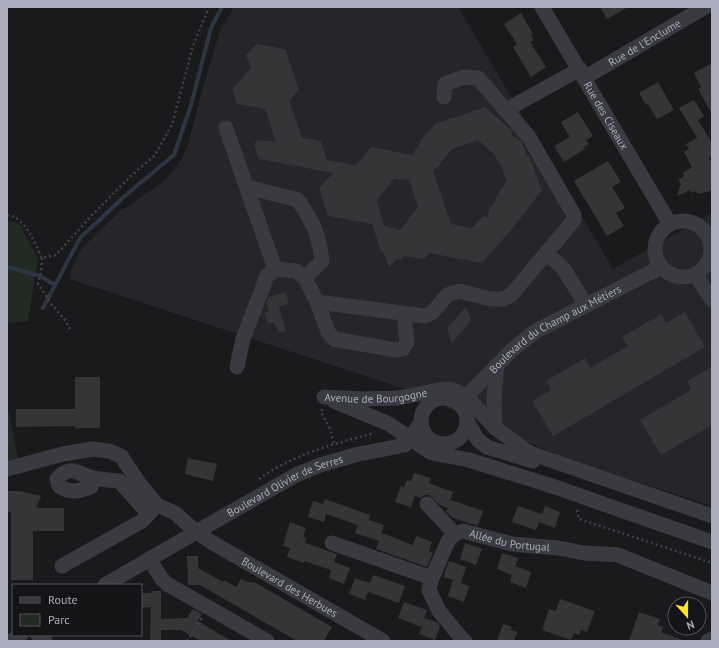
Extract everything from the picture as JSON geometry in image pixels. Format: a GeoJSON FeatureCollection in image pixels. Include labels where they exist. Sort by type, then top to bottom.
{"type":"FeatureCollection","features":[{"type":"Feature","properties":{"kind":"street","name":"Rue des Ciseaux"},"geometry":{"type":"LineString","coordinates":[[542,7],[670,224]]}},
{"type":"Feature","properties":{"kind":"street","name":"Rue de l'Enclume"},"geometry":{"type":"LineString","coordinates":[[506,110],[582,74],[705,7]]}},
{"type":"Feature","properties":{"kind":"street"},"geometry":{"type":"LineString","coordinates":[[317,302],[425,316],[433,312],[447,295],[459,291],[491,299],[503,299],[511,295],[574,220],[574,215],[529,137],[478,78],[464,77],[445,84],[444,97]]}},
{"type":"Feature","properties":{"kind":"street"},"geometry":{"type":"LineString","coordinates":[[226,128],[275,269]]}},
{"type":"Feature","properties":{"kind":"street"},"geometry":{"type":"LineString","coordinates":[[247,187],[298,200],[305,210],[315,226],[322,262],[305,278]]}},
{"type":"Feature","properties":{"kind":"street"},"geometry":{"type":"LineString","coordinates":[[679,221],[689,221],[698,225],[711,240],[711,250],[708,260],[703,268],[695,274],[686,277],[668,273],[661,267],[656,258],[654,248],[656,238],[662,230],[670,224],[679,221]]}},
{"type":"Feature","properties":{"kind":"street"},"geometry":{"type":"LineString","coordinates":[[546,254],[564,268],[586,306]]}},
{"type":"Feature","properties":{"kind":"street","name":"Boulevard du Champ aux Métiers"},"geometry":{"type":"LineString","coordinates":[[463,400],[512,350],[536,331],[661,267]]}},
{"type":"Feature","properties":{"kind":"street"},"geometry":{"type":"LineString","coordinates":[[237,367],[243,339],[267,276],[275,269],[296,271],[305,278],[317,302],[328,332],[334,339],[396,350],[403,348],[407,342],[404,313]]}},
{"type":"Feature","properties":{"kind":"street"},"geometry":{"type":"LineString","coordinates":[[695,274],[712,300]]}},
{"type":"Feature","properties":{"kind":"street"},"geometry":{"type":"LineString","coordinates":[[495,428],[494,399],[497,365]]}},
{"type":"Feature","properties":{"kind":"street","name":"Avenue de Bourgogne"},"geometry":{"type":"LineString","coordinates":[[324,397],[363,399],[398,398],[450,389],[458,392],[463,400],[495,428],[530,453],[712,516]]}},
{"type":"Feature","properties":{"kind":"street","name":"Avenue de Bourgogne"},"geometry":{"type":"LineString","coordinates":[[324,397],[389,424],[412,442],[430,452],[469,460],[555,487],[712,542]]}},
{"type":"Feature","properties":{"kind":"street"},"geometry":{"type":"LineString","coordinates":[[412,442],[420,424],[421,416],[429,402],[444,398],[463,400],[467,422],[463,435],[450,444],[439,444]]}},
{"type":"Feature","properties":{"kind":"street"},"geometry":{"type":"LineString","coordinates":[[467,422],[478,440],[487,447],[548,466],[712,523]]}},
{"type":"Feature","properties":{"kind":"street"},"geometry":{"type":"LineString","coordinates":[[420,424],[425,436],[439,444],[569,485],[712,533]]}},
{"type":"Feature","properties":{"kind":"street","name":"Boulevard Olivier de Serres"},"geometry":{"type":"LineString","coordinates":[[107,584],[196,532],[302,473],[320,465],[355,455],[412,442],[439,444]]}},
{"type":"Feature","properties":{"kind":"street"},"geometry":{"type":"LineString","coordinates":[[7,469],[63,454],[93,450],[109,451],[122,456],[140,483],[153,510]]}},
{"type":"Feature","properties":{"kind":"street"},"geometry":{"type":"LineString","coordinates":[[94,478],[120,481],[153,510]]}},
{"type":"Feature","properties":{"kind":"street"},"geometry":{"type":"LineString","coordinates":[[427,504],[455,534]]}},
{"type":"Feature","properties":{"kind":"street"},"geometry":{"type":"LineString","coordinates":[[62,566],[142,521],[153,510]]}},
{"type":"Feature","properties":{"kind":"street","name":"Boulevard des Herbues"},"geometry":{"type":"LineString","coordinates":[[153,510],[175,513],[196,532],[383,641]]}},
{"type":"Feature","properties":{"kind":"street","name":"Allée du Portugal"},"geometry":{"type":"LineString","coordinates":[[465,641],[439,610],[429,590],[432,578],[448,541],[455,534],[464,531],[512,544],[558,548],[584,553],[618,555],[712,592]]}},
{"type":"Feature","properties":{"kind":"street"},"geometry":{"type":"LineString","coordinates":[[332,543],[432,578]]}},
{"type":"Feature","properties":{"kind":"street"},"geometry":{"type":"LineString","coordinates":[[149,559],[167,584],[267,641]]}},
{"type":"Feature","properties":{"kind":"street"},"geometry":{"type":"LineString","coordinates":[[708,641],[712,639]]}},
{"type":"Feature","properties":{"kind":"path"},"geometry":{"type":"LineString","coordinates":[[42,258],[56,255],[93,214],[130,177],[155,155],[172,126],[193,46],[209,7]]}},
{"type":"Feature","properties":{"kind":"path"},"geometry":{"type":"LineString","coordinates":[[7,215],[10,215],[22,222],[42,258],[38,284],[70,329]]}},
{"type":"Feature","properties":{"kind":"path"},"geometry":{"type":"LineString","coordinates":[[324,397],[321,412],[330,430],[334,444]]}},
{"type":"Feature","properties":{"kind":"path"},"geometry":{"type":"LineString","coordinates":[[576,506],[579,519],[712,563]]}},
{"type":"Feature","properties":{"kind":"path"},"geometry":{"type":"LineString","coordinates":[[187,641],[208,607]]}},
{"type":"Feature","properties":{"kind":"shaded area"},"geometry":{"type":"Polygon","coordinates":[[[234,7],[458,7],[613,269],[712,213],[712,506],[567,459],[399,387],[70,279],[71,270],[82,248],[118,213],[164,181],[182,158],[188,145],[220,31],[234,7]]]}},
{"type":"Feature","properties":{"kind":"green space"},"geometry":{"type":"Polygon","coordinates":[[[7,220],[20,225],[38,259],[28,321],[7,323],[7,220]]]}},
{"type":"Feature","properties":{"kind":"green space"},"geometry":{"type":"Polygon","coordinates":[[[7,412],[9,412],[18,459],[7,461],[7,412]]]}},
{"type":"Feature","properties":{"kind":"building"},"geometry":{"type":"Polygon","coordinates":[[[600,7],[628,7],[607,19],[600,7]]]}},
{"type":"Feature","properties":{"kind":"building"},"geometry":{"type":"Polygon","coordinates":[[[521,13],[533,34],[531,35],[534,40],[530,42],[546,67],[531,77],[513,47],[517,44],[504,24],[521,13]]]}},
{"type":"Feature","properties":{"kind":"building"},"geometry":{"type":"Polygon","coordinates":[[[256,44],[285,49],[299,90],[289,101],[302,138],[321,141],[327,160],[356,165],[371,147],[412,155],[420,141],[435,124],[485,107],[512,131],[511,134],[522,142],[526,155],[529,156],[542,190],[516,224],[482,263],[429,253],[424,259],[404,256],[401,260],[397,259],[389,267],[383,252],[381,251],[372,224],[328,216],[319,188],[333,173],[259,159],[254,144],[258,140],[276,142],[265,109],[237,104],[232,90],[251,68],[246,55],[256,44]],[[478,140],[452,149],[439,166],[433,170],[451,224],[472,228],[483,216],[487,217],[490,208],[496,200],[496,197],[507,181],[495,155],[478,140]],[[394,179],[377,200],[384,226],[400,230],[418,207],[409,180],[394,179]]]}},
{"type":"Feature","properties":{"kind":"building"},"geometry":{"type":"Polygon","coordinates":[[[712,63],[712,114],[698,89],[701,87],[694,73],[712,63]]]}},
{"type":"Feature","properties":{"kind":"building"},"geometry":{"type":"Polygon","coordinates":[[[658,82],[674,110],[657,119],[639,93],[658,82]]]}},
{"type":"Feature","properties":{"kind":"building"},"geometry":{"type":"Polygon","coordinates":[[[694,100],[704,116],[698,120],[712,143],[712,156],[709,158],[707,156],[712,163],[712,190],[698,194],[696,191],[692,193],[690,190],[677,196],[681,184],[678,180],[684,176],[683,173],[692,167],[684,152],[689,149],[686,144],[697,138],[679,108],[694,100]]]}},
{"type":"Feature","properties":{"kind":"building"},"geometry":{"type":"Polygon","coordinates":[[[578,112],[593,136],[586,140],[589,144],[584,147],[585,149],[564,162],[554,146],[570,137],[561,122],[578,112]]]}},
{"type":"Feature","properties":{"kind":"building"},"geometry":{"type":"Polygon","coordinates":[[[608,161],[621,182],[612,187],[625,208],[616,213],[624,226],[607,236],[574,181],[608,161]]]}},
{"type":"Feature","properties":{"kind":"building"},"geometry":{"type":"Polygon","coordinates":[[[285,292],[289,303],[279,307],[286,331],[279,333],[274,322],[268,324],[265,312],[269,311],[266,303],[269,297],[285,292]]]}},
{"type":"Feature","properties":{"kind":"building"},"geometry":{"type":"Polygon","coordinates":[[[466,307],[471,321],[452,343],[447,328],[466,307]]]}},
{"type":"Feature","properties":{"kind":"building"},"geometry":{"type":"Polygon","coordinates":[[[685,312],[705,347],[553,436],[532,401],[551,390],[546,381],[585,358],[590,368],[628,346],[622,337],[661,314],[666,323],[685,312]]]}},
{"type":"Feature","properties":{"kind":"building"},"geometry":{"type":"Polygon","coordinates":[[[712,367],[712,425],[661,455],[640,420],[691,390],[687,381],[712,367]]]}},
{"type":"Feature","properties":{"kind":"building"},"geometry":{"type":"Polygon","coordinates":[[[75,377],[100,377],[100,428],[75,428],[75,426],[16,427],[16,409],[75,409],[75,377]]]}},
{"type":"Feature","properties":{"kind":"building"},"geometry":{"type":"Polygon","coordinates":[[[188,458],[217,464],[213,481],[185,474],[188,458]]]}},
{"type":"Feature","properties":{"kind":"building"},"geometry":{"type":"Polygon","coordinates":[[[414,473],[431,478],[429,483],[453,492],[450,501],[451,500],[483,511],[478,526],[453,518],[446,512],[448,508],[440,505],[429,495],[425,495],[421,498],[415,496],[411,507],[395,502],[401,486],[404,487],[407,480],[411,481],[414,473]]]}},
{"type":"Feature","properties":{"kind":"building"},"geometry":{"type":"Polygon","coordinates":[[[7,491],[19,491],[41,496],[36,508],[64,508],[64,531],[33,531],[33,580],[11,580],[11,512],[7,512],[7,491]]]}},
{"type":"Feature","properties":{"kind":"building"},"geometry":{"type":"Polygon","coordinates":[[[325,499],[370,515],[369,520],[384,525],[381,534],[382,533],[413,545],[416,536],[432,542],[429,551],[433,553],[427,567],[376,549],[379,541],[355,533],[358,525],[326,514],[324,522],[308,517],[313,501],[323,504],[325,499]]]}},
{"type":"Feature","properties":{"kind":"building"},"geometry":{"type":"Polygon","coordinates":[[[518,506],[542,514],[545,506],[560,512],[555,528],[539,522],[536,530],[512,522],[518,506]]]}},
{"type":"Feature","properties":{"kind":"building"},"geometry":{"type":"Polygon","coordinates":[[[290,522],[306,528],[303,537],[306,538],[305,543],[337,554],[334,562],[350,568],[344,584],[329,578],[331,570],[287,557],[290,548],[283,546],[290,522]]]}},
{"type":"Feature","properties":{"kind":"building"},"geometry":{"type":"Polygon","coordinates":[[[465,543],[482,549],[476,565],[460,559],[465,543]]]}},
{"type":"Feature","properties":{"kind":"building"},"geometry":{"type":"Polygon","coordinates":[[[502,553],[518,558],[515,566],[531,572],[526,588],[510,582],[512,575],[497,569],[502,553]]]}},
{"type":"Feature","properties":{"kind":"building"},"geometry":{"type":"Polygon","coordinates":[[[187,556],[198,556],[198,568],[223,582],[224,580],[236,587],[241,579],[256,583],[332,627],[324,641],[297,641],[200,585],[188,585],[187,556]]]}},
{"type":"Feature","properties":{"kind":"building"},"geometry":{"type":"Polygon","coordinates":[[[449,561],[466,567],[461,583],[444,577],[449,561]]]}},
{"type":"Feature","properties":{"kind":"building"},"geometry":{"type":"Polygon","coordinates":[[[373,575],[405,586],[399,603],[368,592],[365,600],[349,594],[355,578],[370,583],[373,575]]]}},
{"type":"Feature","properties":{"kind":"building"},"geometry":{"type":"Polygon","coordinates":[[[453,580],[469,586],[464,602],[448,596],[453,580]]]}},
{"type":"Feature","properties":{"kind":"building"},"geometry":{"type":"Polygon","coordinates":[[[151,591],[161,591],[161,619],[187,618],[193,609],[202,614],[198,621],[231,641],[201,641],[181,630],[161,630],[161,641],[150,641],[151,607],[142,608],[142,593],[151,593],[151,591]]]}},
{"type":"Feature","properties":{"kind":"building"},"geometry":{"type":"Polygon","coordinates":[[[560,599],[595,611],[587,632],[581,630],[579,635],[574,633],[571,640],[542,630],[549,609],[556,611],[560,599]]]}},
{"type":"Feature","properties":{"kind":"building"},"geometry":{"type":"Polygon","coordinates":[[[404,602],[427,610],[424,618],[437,622],[440,626],[435,640],[419,634],[424,620],[421,627],[398,618],[404,602]]]}},
{"type":"Feature","properties":{"kind":"building"},"geometry":{"type":"Polygon","coordinates":[[[639,612],[660,619],[658,625],[663,627],[661,632],[667,634],[667,636],[682,640],[681,641],[629,641],[639,612]]]}},
{"type":"Feature","properties":{"kind":"building"},"geometry":{"type":"Polygon","coordinates":[[[503,624],[512,627],[511,630],[517,632],[514,641],[497,641],[503,624]]]}},
{"type":"Feature","properties":{"kind":"waterway"},"geometry":{"type":"LineString","coordinates":[[43,308],[80,238],[127,194],[174,155],[191,105],[211,28],[222,7]]}},
{"type":"Feature","properties":{"kind":"waterway"},"geometry":{"type":"LineString","coordinates":[[7,267],[40,276],[55,285]]}}]}
